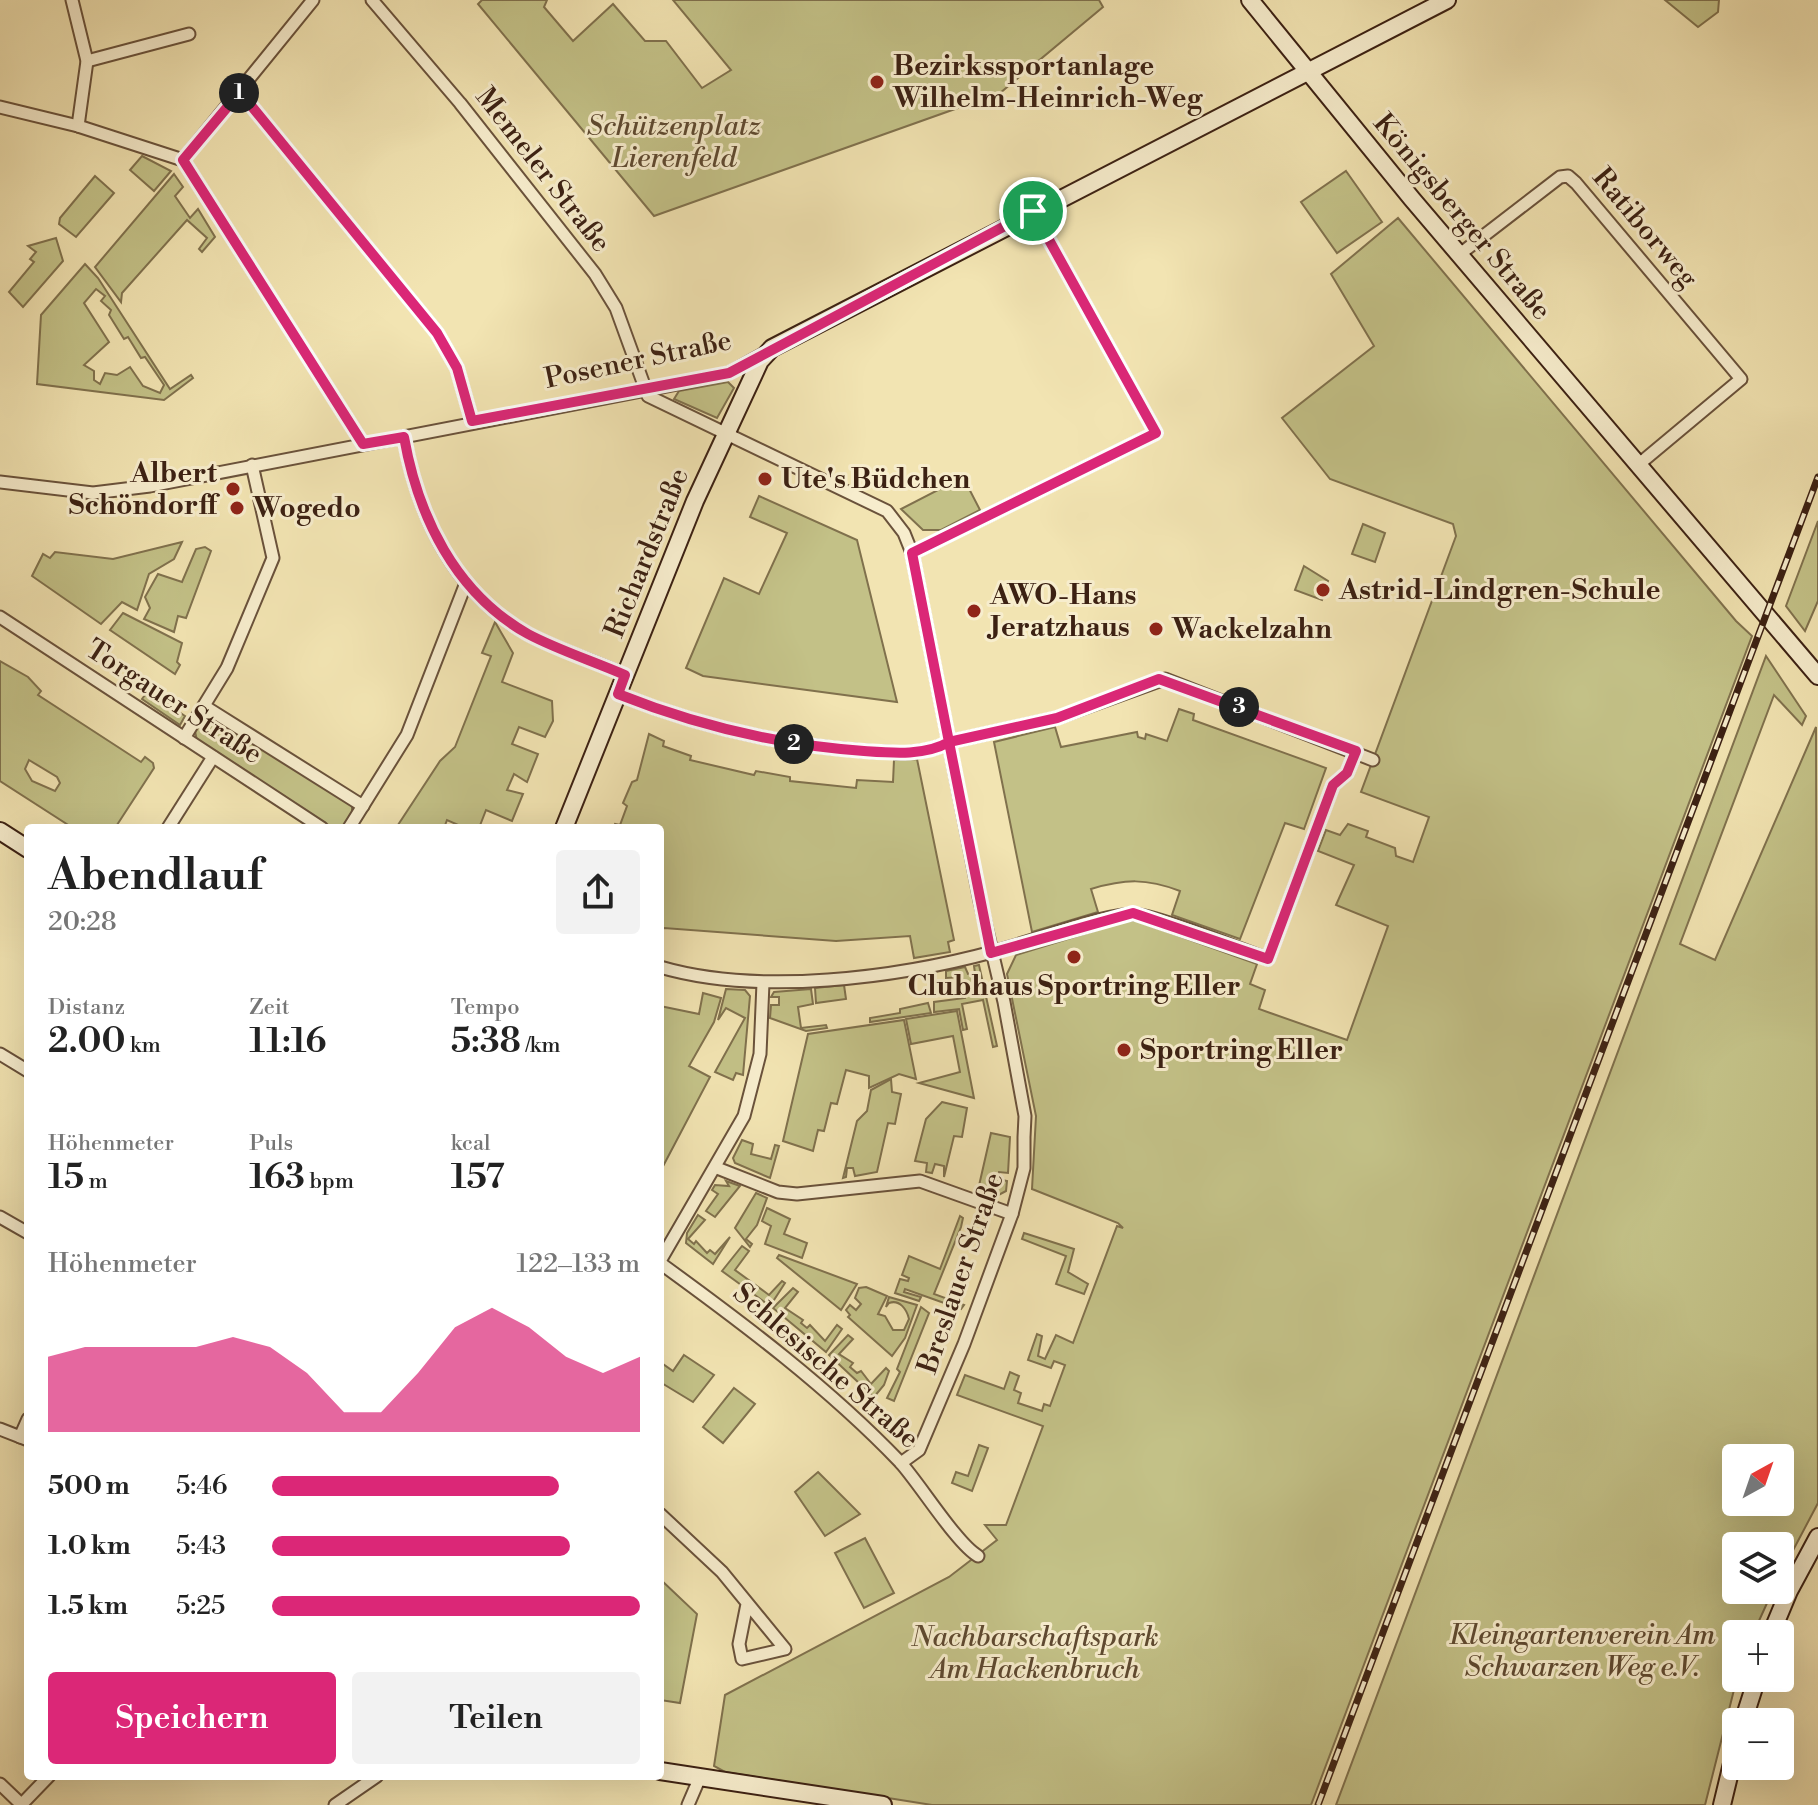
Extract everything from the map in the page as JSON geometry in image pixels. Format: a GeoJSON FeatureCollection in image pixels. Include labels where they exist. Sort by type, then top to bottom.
{"type":"FeatureCollection","features":[{"type":"Feature","properties":{"kind":"street"},"geometry":{"type":"LineString","coordinates":[[72,0],[87,61],[78,126]]}},
{"type":"Feature","properties":{"kind":"street"},"geometry":{"type":"LineString","coordinates":[[183,160],[313,0]]}},
{"type":"Feature","properties":{"kind":"street","name":"Memeler Straße"},"geometry":{"type":"LineString","coordinates":[[372,0],[460,103],[595,274],[616,308],[643,390]]}},
{"type":"Feature","properties":{"kind":"street","name":"Königsberger Straße"},"geometry":{"type":"LineString","coordinates":[[1250,0],[1460,254],[1818,676]]}},
{"type":"Feature","properties":{"kind":"street","name":"Posener Straße"},"geometry":{"type":"LineString","coordinates":[[0,482],[93,493],[150,486],[729,373],[1033,211],[1447,0]]}},
{"type":"Feature","properties":{"kind":"street"},"geometry":{"type":"LineString","coordinates":[[87,61],[189,34]]}},
{"type":"Feature","properties":{"kind":"street"},"geometry":{"type":"LineString","coordinates":[[240,92],[437,333],[457,368],[472,421]]}},
{"type":"Feature","properties":{"kind":"street"},"geometry":{"type":"LineString","coordinates":[[0,107],[78,126],[183,160],[363,444]]}},
{"type":"Feature","properties":{"kind":"street","name":"Ratiborweg"},"geometry":{"type":"LineString","coordinates":[[1460,254],[1560,177],[1568,176],[1741,379],[1638,465]]}},
{"type":"Feature","properties":{"kind":"street"},"geometry":{"type":"LineString","coordinates":[[912,553],[1156,433],[1033,211]]}},
{"type":"Feature","properties":{"kind":"street","name":"Richardstraße"},"geometry":{"type":"LineString","coordinates":[[566,824],[725,433],[760,361],[772,348]]}},
{"type":"Feature","properties":{"kind":"street","name":"Breslauer Straße"},"geometry":{"type":"LineString","coordinates":[[643,390],[654,400],[887,511],[904,533],[912,553],[1025,1116],[1024,1168],[1012,1214],[919,1450],[901,1463]]}},
{"type":"Feature","properties":{"kind":"street"},"geometry":{"type":"LineString","coordinates":[[404,437],[420,507],[466,583],[529,634],[625,675]]}},
{"type":"Feature","properties":{"kind":"street"},"geometry":{"type":"LineString","coordinates":[[184,738],[227,668],[273,558],[252,465]]}},
{"type":"Feature","properties":{"kind":"street"},"geometry":{"type":"LineString","coordinates":[[352,824],[407,735],[466,583]]}},
{"type":"Feature","properties":{"kind":"street","name":"Torgauer Straße"},"geometry":{"type":"LineString","coordinates":[[0,617],[316,824]]}},
{"type":"Feature","properties":{"kind":"street"},"geometry":{"type":"LineString","coordinates":[[618,694],[680,718],[778,742],[892,753],[936,749],[949,742],[1057,718],[1159,679],[1373,760]]}},
{"type":"Feature","properties":{"kind":"street","name":"Torgauer Straße"},"geometry":{"type":"LineString","coordinates":[[204,706],[363,806]]}},
{"type":"Feature","properties":{"kind":"street"},"geometry":{"type":"LineString","coordinates":[[664,968],[707,978],[763,983],[909,968],[991,953],[1133,913],[1268,959],[1333,785],[1347,773],[1356,751]]}},
{"type":"Feature","properties":{"kind":"street"},"geometry":{"type":"LineString","coordinates":[[171,824],[213,757]]}},
{"type":"Feature","properties":{"kind":"street"},"geometry":{"type":"LineString","coordinates":[[0,831],[24,846]]}},
{"type":"Feature","properties":{"kind":"street"},"geometry":{"type":"LineString","coordinates":[[664,1254],[717,1168],[744,1116],[760,1054],[763,983]]}},
{"type":"Feature","properties":{"kind":"street"},"geometry":{"type":"LineString","coordinates":[[0,1054],[24,1069]]}},
{"type":"Feature","properties":{"kind":"street"},"geometry":{"type":"LineString","coordinates":[[717,1168],[778,1192],[797,1194],[920,1181],[1012,1214]]}},
{"type":"Feature","properties":{"kind":"street"},"geometry":{"type":"LineString","coordinates":[[0,1217],[24,1231]]}},
{"type":"Feature","properties":{"kind":"street","name":"Schlesische Straße"},"geometry":{"type":"LineString","coordinates":[[664,1265],[767,1343],[901,1463],[978,1556]]}},
{"type":"Feature","properties":{"kind":"street"},"geometry":{"type":"LineString","coordinates":[[0,1429],[24,1439]]}},
{"type":"Feature","properties":{"kind":"street"},"geometry":{"type":"LineString","coordinates":[[664,1517],[695,1544],[747,1604],[785,1649],[742,1659],[739,1644],[747,1604]]}},
{"type":"Feature","properties":{"kind":"street"},"geometry":{"type":"LineString","coordinates":[[1778,1620],[1818,1538]]}},
{"type":"Feature","properties":{"kind":"street"},"geometry":{"type":"LineString","coordinates":[[664,1772],[883,1805]]}},
{"type":"Feature","properties":{"kind":"street"},"geometry":{"type":"LineString","coordinates":[[688,1805],[700,1777]]}},
{"type":"Feature","properties":{"kind":"street"},"geometry":{"type":"LineString","coordinates":[[0,1784],[22,1805],[45,1780]]}},
{"type":"Feature","properties":{"kind":"street"},"geometry":{"type":"LineString","coordinates":[[335,1805],[371,1780]]}},
{"type":"Feature","properties":{"kind":"street"},"geometry":{"type":"LineString","coordinates":[[1722,1805],[1728,1780]]}},
{"type":"Feature","properties":{"kind":"green space","name":"Schützenplatz Lierenfeld"},"geometry":{"type":"Polygon","coordinates":[[[482,0],[547,0],[544,7],[573,41],[613,4],[645,41],[666,41],[702,88],[731,70],[673,0],[1099,0],[1103,7],[1000,93],[654,216],[478,4],[482,0]]]}},
{"type":"Feature","properties":{"kind":"green space"},"geometry":{"type":"Polygon","coordinates":[[[1665,0],[1719,0],[1718,12],[1698,27],[1665,0]]]}},
{"type":"Feature","properties":{"kind":"green space"},"geometry":{"type":"Polygon","coordinates":[[[142,156],[171,171],[154,191],[130,170],[142,156]]]}},
{"type":"Feature","properties":{"kind":"green space"},"geometry":{"type":"Polygon","coordinates":[[[1346,171],[1382,222],[1337,253],[1301,202],[1346,171]]]}},
{"type":"Feature","properties":{"kind":"green space"},"geometry":{"type":"Polygon","coordinates":[[[174,174],[183,187],[175,196],[190,218],[198,209],[215,237],[202,252],[199,249],[207,238],[187,220],[122,293],[121,302],[95,267],[174,174]]]}},
{"type":"Feature","properties":{"kind":"green space"},"geometry":{"type":"Polygon","coordinates":[[[95,176],[114,193],[76,237],[59,224],[60,218],[95,176]]]}},
{"type":"Feature","properties":{"kind":"green space","name":"Nachbarschaftspark Am Hackenbruch"},"geometry":{"type":"Polygon","coordinates":[[[1398,218],[1736,621],[1752,636],[1311,1805],[932,1805],[725,1772],[714,1766],[725,1695],[949,1577],[997,1540],[985,1525],[1006,1525],[1043,1426],[957,1395],[965,1375],[1004,1389],[1010,1372],[1019,1376],[1014,1390],[1021,1393],[1018,1403],[1042,1411],[1044,1404],[1050,1406],[1065,1365],[1054,1361],[1051,1368],[1028,1360],[1037,1334],[1042,1336],[1038,1356],[1045,1359],[1056,1335],[1073,1343],[1117,1226],[1123,1228],[1118,1223],[1032,1189],[1036,1116],[1007,974],[1016,955],[1132,919],[1257,964],[1250,984],[1265,990],[1259,1009],[1347,1040],[1388,926],[1336,905],[1354,865],[1318,851],[1326,830],[1340,835],[1348,824],[1368,831],[1366,837],[1395,848],[1396,856],[1413,862],[1429,817],[1361,792],[1456,536],[1453,524],[1330,479],[1282,418],[1374,346],[1331,274],[1398,218]]]}},
{"type":"Feature","properties":{"kind":"green space"},"geometry":{"type":"Polygon","coordinates":[[[56,238],[63,261],[23,307],[9,292],[34,262],[30,259],[36,252],[28,246],[56,238]]]}},
{"type":"Feature","properties":{"kind":"green space"},"geometry":{"type":"Polygon","coordinates":[[[85,264],[98,278],[170,389],[191,375],[193,378],[164,400],[37,384],[41,315],[85,264]],[[96,289],[84,303],[109,342],[84,365],[94,371],[94,380],[100,384],[105,373],[117,375],[130,367],[143,386],[160,393],[164,385],[128,337],[124,339],[109,315],[111,310],[101,301],[105,296],[96,289]]]}},
{"type":"Feature","properties":{"kind":"green space"},"geometry":{"type":"Polygon","coordinates":[[[728,382],[734,388],[717,418],[674,399],[679,391],[728,382]]]}},
{"type":"Feature","properties":{"kind":"green space"},"geometry":{"type":"Polygon","coordinates":[[[963,477],[980,510],[941,530],[923,530],[901,509],[963,477]]]}},
{"type":"Feature","properties":{"kind":"green space"},"geometry":{"type":"Polygon","coordinates":[[[759,496],[857,540],[897,702],[703,676],[686,668],[724,578],[759,594],[787,533],[750,517],[759,496]]]}},
{"type":"Feature","properties":{"kind":"green space"},"geometry":{"type":"Polygon","coordinates":[[[1818,521],[1818,601],[1805,631],[1786,606],[1818,521]]]}},
{"type":"Feature","properties":{"kind":"green space"},"geometry":{"type":"Polygon","coordinates":[[[1363,524],[1385,533],[1375,562],[1352,554],[1363,524]]]}},
{"type":"Feature","properties":{"kind":"green space"},"geometry":{"type":"Polygon","coordinates":[[[182,542],[174,559],[149,574],[137,610],[122,602],[101,624],[32,576],[43,554],[50,558],[55,552],[113,559],[182,542]]]}},
{"type":"Feature","properties":{"kind":"green space"},"geometry":{"type":"Polygon","coordinates":[[[205,547],[211,551],[186,618],[178,616],[174,632],[144,619],[150,608],[145,597],[158,574],[182,582],[196,549],[205,547]]]}},
{"type":"Feature","properties":{"kind":"green space"},"geometry":{"type":"Polygon","coordinates":[[[1304,566],[1328,581],[1322,600],[1295,590],[1304,566]]]}},
{"type":"Feature","properties":{"kind":"green space"},"geometry":{"type":"Polygon","coordinates":[[[123,613],[182,643],[177,662],[180,665],[175,674],[110,630],[123,613]]]}},
{"type":"Feature","properties":{"kind":"green space"},"geometry":{"type":"Polygon","coordinates":[[[495,622],[513,653],[502,682],[552,701],[553,721],[545,737],[519,727],[512,744],[538,754],[527,782],[514,774],[507,790],[523,794],[512,821],[486,810],[481,824],[456,824],[447,820],[446,824],[399,824],[440,761],[455,747],[491,656],[482,653],[495,622]]]}},
{"type":"Feature","properties":{"kind":"green space","name":"Kleingartenverein Am Schwarzen Weg e.V."},"geometry":{"type":"Polygon","coordinates":[[[1766,656],[1806,716],[1802,725],[1774,695],[1680,944],[1715,960],[1816,727],[1818,1503],[1794,1548],[1794,1532],[1722,1532],[1722,1604],[1767,1604],[1759,1620],[1722,1620],[1722,1692],[1733,1692],[1729,1708],[1722,1708],[1722,1738],[1705,1805],[1336,1805],[1766,656]]]}},
{"type":"Feature","properties":{"kind":"green space"},"geometry":{"type":"Polygon","coordinates":[[[0,661],[28,677],[41,691],[38,695],[141,762],[145,757],[153,763],[154,768],[118,824],[67,824],[0,781],[0,661]],[[29,760],[25,769],[32,781],[55,791],[60,783],[57,777],[29,760]]]}},
{"type":"Feature","properties":{"kind":"green space"},"geometry":{"type":"Polygon","coordinates":[[[148,691],[185,716],[180,725],[142,699],[148,691]]]}},
{"type":"Feature","properties":{"kind":"green space"},"geometry":{"type":"Polygon","coordinates":[[[1179,709],[1194,714],[1193,720],[1326,768],[1304,829],[1285,823],[1240,939],[1172,915],[1180,891],[1136,881],[1091,889],[1098,912],[1032,932],[994,742],[1055,727],[1061,747],[1137,732],[1138,737],[1145,739],[1146,734],[1167,741],[1179,709]]]}},
{"type":"Feature","properties":{"kind":"green space"},"geometry":{"type":"Polygon","coordinates":[[[207,714],[352,806],[352,813],[345,824],[323,824],[197,741],[195,731],[207,714]]]}},
{"type":"Feature","properties":{"kind":"green space"},"geometry":{"type":"Polygon","coordinates":[[[649,734],[664,741],[663,746],[691,756],[690,760],[754,775],[756,771],[790,777],[790,781],[856,788],[857,780],[893,782],[894,760],[917,759],[954,940],[948,942],[950,952],[914,958],[910,936],[836,941],[664,928],[664,824],[620,824],[627,806],[623,803],[632,782],[637,780],[649,734]]]}},
{"type":"Feature","properties":{"kind":"green space"},"geometry":{"type":"Polygon","coordinates":[[[979,965],[997,1046],[993,1047],[983,1000],[962,1004],[967,1029],[963,1030],[959,1009],[934,1012],[934,1002],[965,998],[962,977],[946,978],[946,971],[965,967],[968,974],[975,973],[974,966],[979,965]]]}},
{"type":"Feature","properties":{"kind":"green space"},"geometry":{"type":"Polygon","coordinates":[[[844,985],[846,999],[816,1003],[815,988],[844,985]]]}},
{"type":"Feature","properties":{"kind":"green space"},"geometry":{"type":"Polygon","coordinates":[[[726,989],[745,990],[750,996],[743,1075],[736,1073],[733,1080],[715,1072],[745,1018],[726,1008],[718,1020],[726,989]]]}},
{"type":"Feature","properties":{"kind":"green space"},"geometry":{"type":"Polygon","coordinates":[[[811,989],[813,1004],[798,1007],[801,1028],[826,1025],[827,1028],[806,1031],[770,1018],[771,1005],[779,1005],[779,997],[771,997],[774,992],[811,989]]]}},
{"type":"Feature","properties":{"kind":"green space"},"geometry":{"type":"Polygon","coordinates":[[[703,993],[721,998],[714,1022],[689,1066],[710,1077],[664,1164],[664,1007],[699,1014],[703,993]]]}},
{"type":"Feature","properties":{"kind":"green space"},"geometry":{"type":"Polygon","coordinates":[[[928,1003],[931,1013],[870,1022],[870,1018],[900,1013],[900,1009],[928,1003]]]}},
{"type":"Feature","properties":{"kind":"green space"},"geometry":{"type":"Polygon","coordinates":[[[957,1011],[974,1098],[919,1083],[960,1072],[953,1036],[911,1044],[906,1019],[957,1011]]]}},
{"type":"Feature","properties":{"kind":"green space"},"geometry":{"type":"Polygon","coordinates":[[[904,1020],[916,1079],[899,1074],[869,1088],[869,1076],[846,1070],[837,1104],[831,1103],[824,1131],[818,1130],[813,1151],[783,1141],[808,1034],[904,1020]]]}},
{"type":"Feature","properties":{"kind":"green space"},"geometry":{"type":"Polygon","coordinates":[[[891,1079],[892,1092],[901,1094],[895,1124],[888,1123],[877,1172],[855,1176],[853,1168],[847,1168],[846,1177],[843,1178],[857,1121],[867,1111],[871,1090],[891,1079]]]}},
{"type":"Feature","properties":{"kind":"green space"},"geometry":{"type":"Polygon","coordinates":[[[942,1102],[967,1108],[962,1137],[954,1136],[944,1177],[944,1166],[935,1164],[932,1173],[926,1172],[927,1163],[915,1161],[926,1119],[942,1102]]]}},
{"type":"Feature","properties":{"kind":"green space"},"geometry":{"type":"Polygon","coordinates":[[[991,1133],[1010,1137],[1008,1173],[999,1172],[998,1179],[1007,1181],[1006,1191],[995,1197],[978,1190],[991,1133]]]}},
{"type":"Feature","properties":{"kind":"green space"},"geometry":{"type":"Polygon","coordinates":[[[742,1140],[753,1144],[751,1154],[771,1159],[775,1145],[779,1146],[770,1178],[735,1163],[733,1158],[742,1140]]]}},
{"type":"Feature","properties":{"kind":"green space"},"geometry":{"type":"Polygon","coordinates":[[[726,1181],[740,1186],[715,1217],[706,1211],[718,1194],[712,1190],[715,1185],[729,1186],[726,1181]]]}},
{"type":"Feature","properties":{"kind":"green space"},"geometry":{"type":"Polygon","coordinates":[[[756,1193],[767,1198],[757,1225],[746,1239],[752,1244],[750,1247],[735,1228],[756,1193]]]}},
{"type":"Feature","properties":{"kind":"green space"},"geometry":{"type":"Polygon","coordinates":[[[767,1208],[790,1219],[784,1234],[807,1243],[802,1258],[765,1244],[771,1226],[762,1221],[767,1208]]]}},
{"type":"Feature","properties":{"kind":"green space"},"geometry":{"type":"Polygon","coordinates":[[[698,1215],[705,1220],[688,1239],[694,1244],[696,1241],[707,1253],[710,1250],[715,1254],[730,1237],[713,1264],[686,1243],[687,1233],[698,1215]]]}},
{"type":"Feature","properties":{"kind":"green space"},"geometry":{"type":"Polygon","coordinates":[[[960,1216],[963,1218],[961,1227],[934,1294],[964,1305],[961,1309],[905,1289],[904,1292],[921,1297],[919,1301],[895,1293],[900,1279],[908,1281],[909,1278],[902,1275],[909,1256],[940,1269],[960,1216]]]}},
{"type":"Feature","properties":{"kind":"green space"},"geometry":{"type":"Polygon","coordinates":[[[1024,1233],[1074,1249],[1068,1272],[1088,1284],[1084,1294],[1056,1284],[1066,1256],[1022,1239],[1024,1233]]]}},
{"type":"Feature","properties":{"kind":"green space"},"geometry":{"type":"Polygon","coordinates":[[[742,1246],[749,1251],[735,1270],[769,1295],[782,1281],[785,1283],[770,1306],[722,1271],[742,1246]]]}},
{"type":"Feature","properties":{"kind":"green space"},"geometry":{"type":"Polygon","coordinates":[[[779,1255],[857,1284],[841,1310],[777,1258],[779,1255]]]}},
{"type":"Feature","properties":{"kind":"green space"},"geometry":{"type":"Polygon","coordinates":[[[866,1287],[887,1296],[878,1314],[885,1316],[893,1330],[904,1330],[909,1319],[900,1304],[893,1302],[886,1307],[889,1297],[917,1305],[905,1338],[892,1356],[848,1317],[850,1315],[846,1310],[850,1305],[856,1310],[861,1304],[855,1298],[859,1288],[866,1287]]]}},
{"type":"Feature","properties":{"kind":"green space"},"geometry":{"type":"Polygon","coordinates":[[[793,1288],[798,1292],[785,1308],[803,1320],[801,1323],[807,1328],[810,1325],[825,1341],[837,1325],[842,1329],[826,1352],[773,1308],[793,1288]]]}},
{"type":"Feature","properties":{"kind":"green space"},"geometry":{"type":"Polygon","coordinates":[[[921,1307],[929,1313],[894,1401],[887,1398],[900,1372],[897,1369],[921,1307]]]}},
{"type":"Feature","properties":{"kind":"green space"},"geometry":{"type":"Polygon","coordinates":[[[848,1335],[853,1339],[839,1354],[853,1363],[850,1367],[857,1373],[861,1371],[871,1384],[886,1368],[889,1371],[884,1385],[874,1397],[829,1355],[848,1335]]]}},
{"type":"Feature","properties":{"kind":"green space"},"geometry":{"type":"Polygon","coordinates":[[[684,1355],[714,1375],[693,1402],[664,1384],[664,1365],[673,1371],[684,1355]]]}},
{"type":"Feature","properties":{"kind":"green space"},"geometry":{"type":"Polygon","coordinates":[[[734,1388],[755,1404],[723,1443],[703,1427],[734,1388]]]}},
{"type":"Feature","properties":{"kind":"green space"},"geometry":{"type":"Polygon","coordinates":[[[979,1445],[988,1448],[972,1491],[952,1483],[956,1472],[968,1476],[979,1445]]]}},
{"type":"Feature","properties":{"kind":"green space"},"geometry":{"type":"Polygon","coordinates":[[[818,1472],[860,1514],[825,1536],[795,1492],[818,1472]]]}},
{"type":"Feature","properties":{"kind":"green space"},"geometry":{"type":"Polygon","coordinates":[[[865,1538],[894,1593],[864,1608],[835,1553],[865,1538]]]}},
{"type":"Feature","properties":{"kind":"green space"},"geometry":{"type":"Polygon","coordinates":[[[664,1583],[697,1614],[680,1703],[664,1701],[664,1583]]]}},
{"type":"Feature","properties":{"kind":"railway"},"geometry":{"type":"LineString","coordinates":[[1318,1805],[1818,477]]}},
{"type":"Feature","properties":{"kind":"place","name":"Bezirkssportanlage Wilhelm-Heinrich-Weg"},"geometry":{"type":"Point","coordinates":[877,82]}},
{"type":"Feature","properties":{"kind":"place","name":"Ute's Büdchen"},"geometry":{"type":"Point","coordinates":[765,479]}},
{"type":"Feature","properties":{"kind":"place","name":"Albert Schöndorff"},"geometry":{"type":"Point","coordinates":[233,489]}},
{"type":"Feature","properties":{"kind":"place","name":"Wogedo"},"geometry":{"type":"Point","coordinates":[237,508]}},
{"type":"Feature","properties":{"kind":"place","name":"Astrid-Lindgren-Schule"},"geometry":{"type":"Point","coordinates":[1323,590]}},
{"type":"Feature","properties":{"kind":"place","name":"AWO-Hans Jeratzhaus"},"geometry":{"type":"Point","coordinates":[974,611]}},
{"type":"Feature","properties":{"kind":"place","name":"Wackelzahn"},"geometry":{"type":"Point","coordinates":[1156,629]}},
{"type":"Feature","properties":{"kind":"place","name":"Clubhaus Sportring Eller"},"geometry":{"type":"Point","coordinates":[1074,957]}},
{"type":"Feature","properties":{"kind":"place","name":"Sportring Eller"},"geometry":{"type":"Point","coordinates":[1124,1050]}},
{"type":"Feature","properties":{"kind":"route"},"geometry":{"type":"LineString","coordinates":[[1033,211],[729,373],[472,421],[457,368],[437,333],[240,92],[183,160],[363,444],[404,437],[412,483],[420,507],[441,545],[466,583],[512,622],[529,634],[625,675],[618,694],[680,718],[778,742],[845,749],[892,753],[936,749],[949,742],[991,953],[1133,913],[1268,959],[1333,785],[1347,773],[1356,751],[1165,679],[1057,718],[949,742],[912,553],[1156,433],[1033,211]]}}]}
